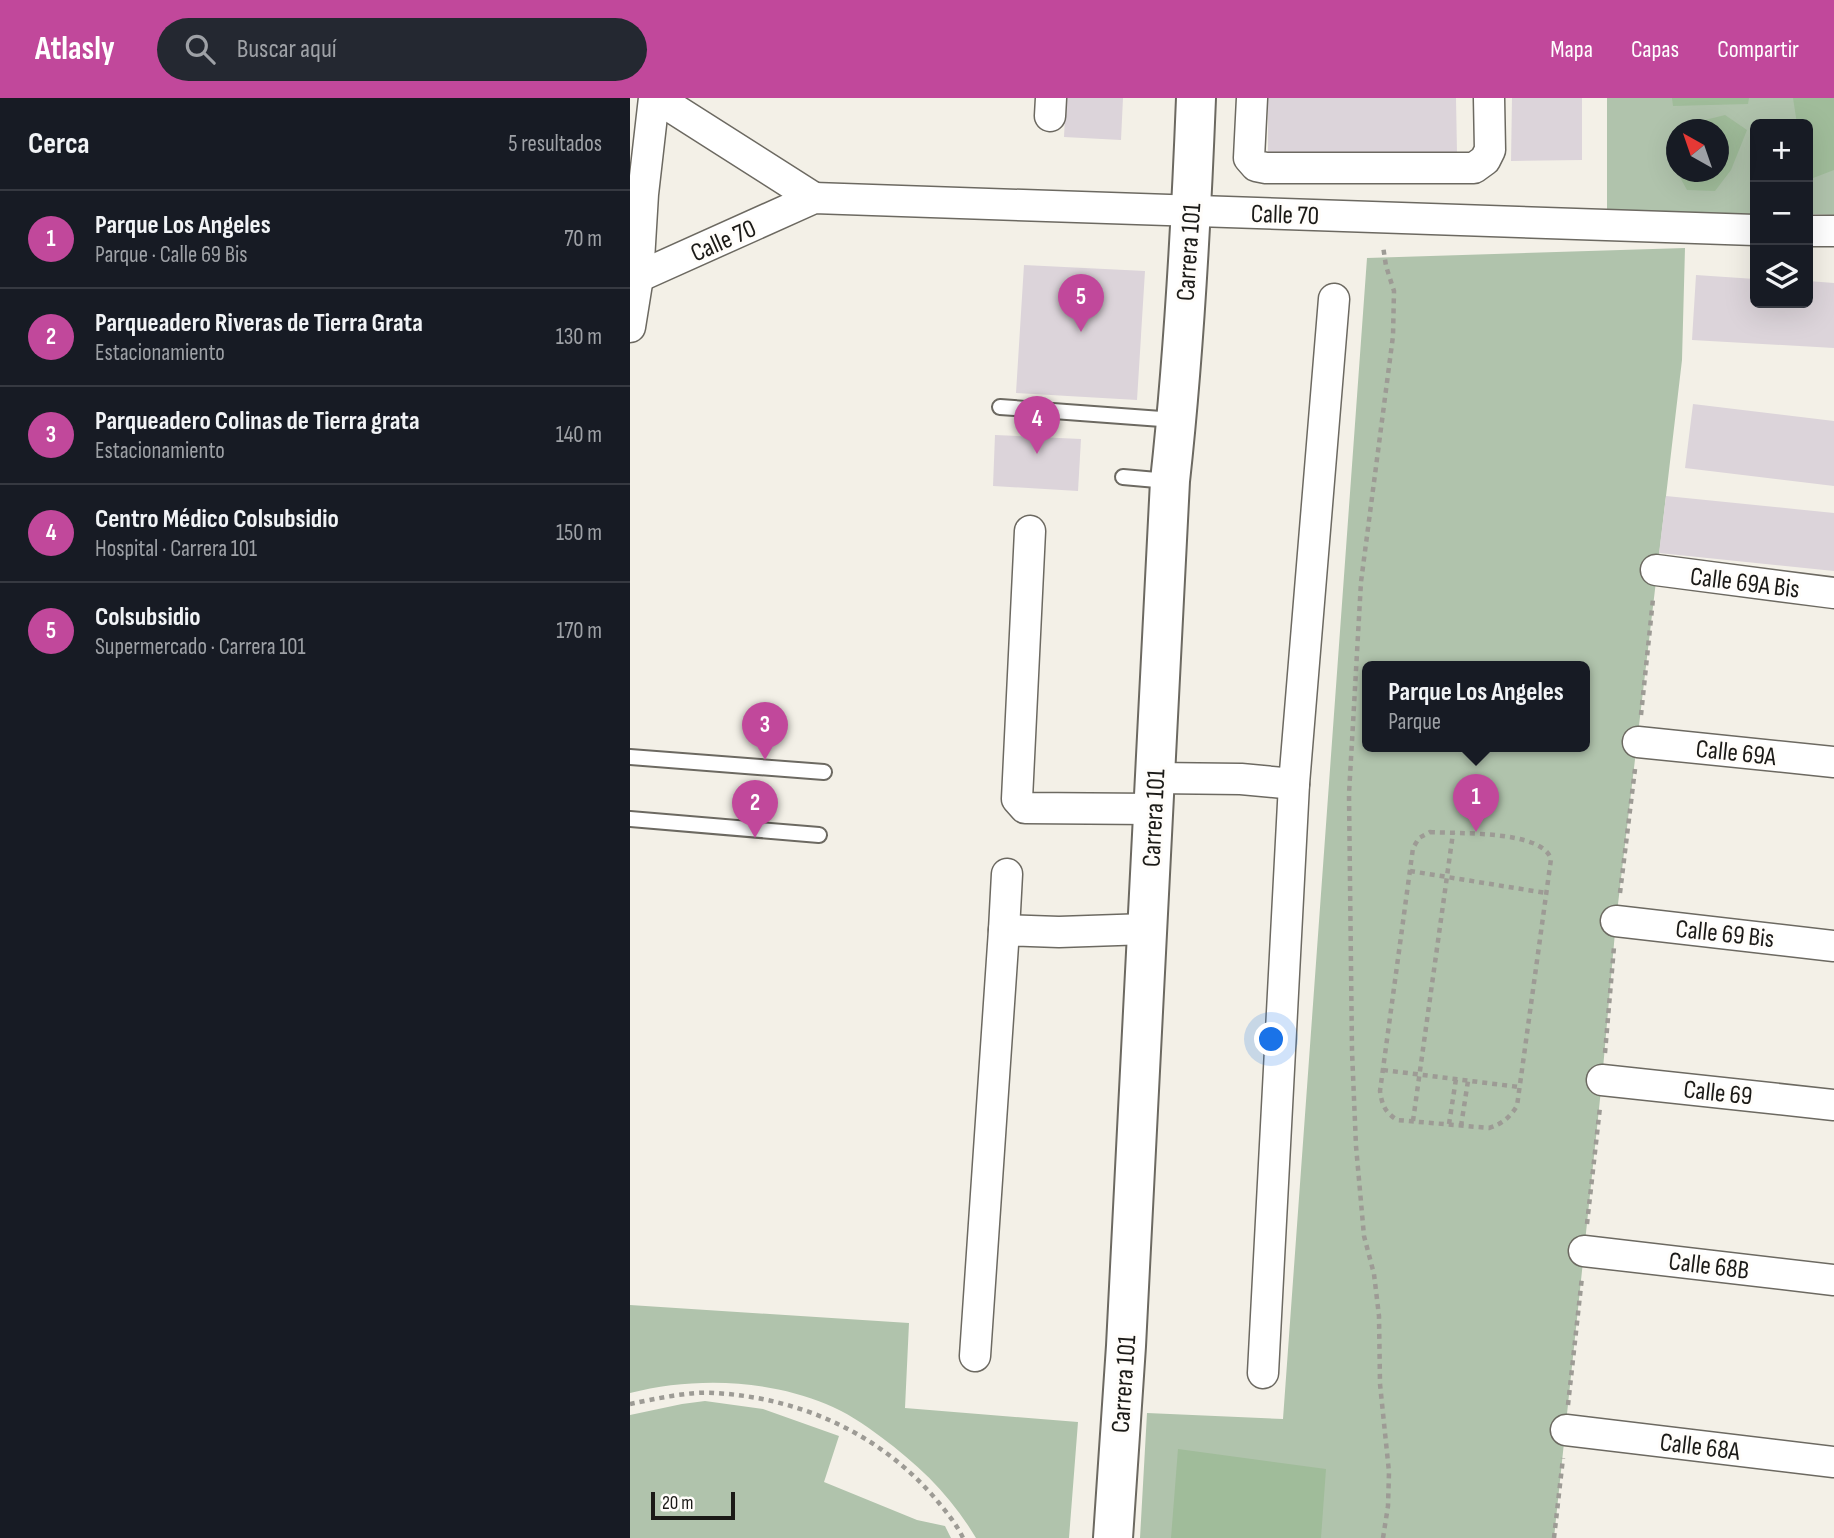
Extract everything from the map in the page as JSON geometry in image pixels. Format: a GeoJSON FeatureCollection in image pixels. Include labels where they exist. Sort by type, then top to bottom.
{"type":"FeatureCollection","features":[{"type":"Feature","properties":{"kind":"street"},"geometry":{"type":"LineString","coordinates":[[630,327],[656,98],[814,198]]}},
{"type":"Feature","properties":{"kind":"street","name":"Carrera 101"},"geometry":{"type":"LineString","coordinates":[[1113,1538],[1126,1346],[1170,481],[1192,211],[1196,98]]}},
{"type":"Feature","properties":{"kind":"street"},"geometry":{"type":"LineString","coordinates":[[1252,98],[1249,158],[1256,166],[1474,168],[1485,160],[1490,150],[1489,98]]}},
{"type":"Feature","properties":{"kind":"street","name":"Calle 70"},"geometry":{"type":"LineString","coordinates":[[634,278],[814,198],[1750,230]]}},
{"type":"Feature","properties":{"kind":"street"},"geometry":{"type":"LineString","coordinates":[[1813,231],[1834,231]]}},
{"type":"Feature","properties":{"kind":"street"},"geometry":{"type":"LineString","coordinates":[[1263,1373],[1294,784],[1335,299]]}},
{"type":"Feature","properties":{"kind":"street"},"geometry":{"type":"LineString","coordinates":[[1030,531],[1017,799],[1026,808],[1154,794],[1241,779],[1294,784]]}},
{"type":"Feature","properties":{"kind":"street","name":"Calle 69A Bis"},"geometry":{"type":"LineString","coordinates":[[1656,570],[1834,593]]}},
{"type":"Feature","properties":{"kind":"street","name":"Calle 69A"},"geometry":{"type":"LineString","coordinates":[[1638,742],[1834,762]]}},
{"type":"Feature","properties":{"kind":"street"},"geometry":{"type":"LineString","coordinates":[[975,1356],[1007,874]]}},
{"type":"Feature","properties":{"kind":"street","name":"Calle 69 Bis"},"geometry":{"type":"LineString","coordinates":[[1616,921],[1834,946]]}},
{"type":"Feature","properties":{"kind":"street"},"geometry":{"type":"LineString","coordinates":[[1004,930],[1059,932],[1147,929]]}},
{"type":"Feature","properties":{"kind":"street","name":"Calle 69"},"geometry":{"type":"LineString","coordinates":[[1602,1080],[1834,1105]]}},
{"type":"Feature","properties":{"kind":"street","name":"Calle 68B"},"geometry":{"type":"LineString","coordinates":[[1584,1251],[1834,1280]]}},
{"type":"Feature","properties":{"kind":"street","name":"Calle 68A"},"geometry":{"type":"LineString","coordinates":[[1566,1430],[1834,1462]]}},
{"type":"Feature","properties":{"kind":"lane"},"geometry":{"type":"LineString","coordinates":[[1000,407],[1177,420]]}},
{"type":"Feature","properties":{"kind":"lane"},"geometry":{"type":"LineString","coordinates":[[1124,477],[1170,481]]}},
{"type":"Feature","properties":{"kind":"lane"},"geometry":{"type":"LineString","coordinates":[[630,757],[824,772]]}},
{"type":"Feature","properties":{"kind":"lane"},"geometry":{"type":"LineString","coordinates":[[630,819],[819,835]]}},
{"type":"Feature","properties":{"kind":"path"},"geometry":{"type":"LineString","coordinates":[[1379,218],[1386,266],[1394,290],[1394,336],[1361,582],[1349,808],[1356,1146],[1364,1236],[1374,1274],[1379,1316],[1380,1384],[1389,1472],[1383,1538]]}},
{"type":"Feature","properties":{"kind":"path"},"geometry":{"type":"LineString","coordinates":[[1430,832],[1453,834],[1524,839],[1549,852],[1551,859],[1517,1106],[1499,1125],[1489,1128],[1397,1120],[1386,1113],[1380,1091],[1413,848],[1419,838],[1430,832]]}},
{"type":"Feature","properties":{"kind":"path"},"geometry":{"type":"LineString","coordinates":[[1413,1121],[1453,834]]}},
{"type":"Feature","properties":{"kind":"path"},"geometry":{"type":"LineString","coordinates":[[1410,871],[1546,893]]}},
{"type":"Feature","properties":{"kind":"path"},"geometry":{"type":"LineString","coordinates":[[1383,1070],[1519,1087]]}},
{"type":"Feature","properties":{"kind":"path"},"geometry":{"type":"LineString","coordinates":[[1449,1125],[1456,1079]]}},
{"type":"Feature","properties":{"kind":"path"},"geometry":{"type":"LineString","coordinates":[[1461,1126],[1468,1081]]}},
{"type":"Feature","properties":{"kind":"path"},"geometry":{"type":"LineString","coordinates":[[630,1404],[712,1392],[770,1399],[833,1421],[889,1452],[927,1488],[958,1527],[963,1538]]}},
{"type":"Feature","properties":{"kind":"green space"},"geometry":{"type":"Polygon","coordinates":[[[1607,98],[1834,98],[1834,215],[1813,214],[1813,119],[1750,119],[1750,214],[1607,211],[1607,98]]]}},
{"type":"Feature","properties":{"kind":"green space"},"geometry":{"type":"Polygon","coordinates":[[[1672,98],[1749,98],[1748,104],[1673,106],[1672,98]]]}},
{"type":"Feature","properties":{"kind":"green space"},"geometry":{"type":"Polygon","coordinates":[[[1793,98],[1834,98],[1834,170],[1813,178],[1813,119],[1796,119],[1793,98]]]}},
{"type":"Feature","properties":{"kind":"green space"},"geometry":{"type":"Polygon","coordinates":[[[1725,115],[1747,130],[1729,173],[1729,119],[1709,119],[1725,115]]]}},
{"type":"Feature","properties":{"kind":"green space"},"geometry":{"type":"Polygon","coordinates":[[[1683,182],[1722,182],[1715,191],[1687,190],[1683,182]]]}},
{"type":"Feature","properties":{"kind":"green space"},"geometry":{"type":"Polygon","coordinates":[[[1685,248],[1682,360],[1616,921],[1554,1538],[1140,1538],[1147,1413],[1283,1419],[1367,258],[1685,248]]]}},
{"type":"Feature","properties":{"kind":"green space"},"geometry":{"type":"Polygon","coordinates":[[[630,1305],[909,1323],[905,1408],[1078,1422],[1069,1538],[976,1538],[945,1495],[895,1448],[848,1415],[803,1396],[779,1389],[729,1383],[679,1384],[630,1393],[630,1305]]]}},
{"type":"Feature","properties":{"kind":"green space"},"geometry":{"type":"Polygon","coordinates":[[[705,1401],[763,1409],[839,1436],[824,1482],[917,1520],[945,1526],[951,1538],[630,1538],[630,1415],[705,1401]]]}},
{"type":"Feature","properties":{"kind":"green space"},"geometry":{"type":"Polygon","coordinates":[[[1178,1449],[1326,1469],[1321,1538],[1171,1538],[1178,1449]]]}},
{"type":"Feature","properties":{"kind":"building"},"geometry":{"type":"Polygon","coordinates":[[[1066,98],[1123,98],[1121,140],[1064,137],[1066,98]]]}},
{"type":"Feature","properties":{"kind":"building"},"geometry":{"type":"Polygon","coordinates":[[[1268,98],[1456,98],[1457,153],[1268,155],[1268,98]]]}},
{"type":"Feature","properties":{"kind":"building"},"geometry":{"type":"Polygon","coordinates":[[[1512,98],[1582,98],[1582,160],[1511,161],[1512,98]]]}},
{"type":"Feature","properties":{"kind":"building"},"geometry":{"type":"Polygon","coordinates":[[[1024,265],[1145,271],[1137,400],[1016,393],[1024,265]]]}},
{"type":"Feature","properties":{"kind":"building"},"geometry":{"type":"Polygon","coordinates":[[[1696,275],[1750,279],[1750,308],[1813,308],[1813,281],[1834,283],[1834,348],[1692,340],[1696,275]]]}},
{"type":"Feature","properties":{"kind":"building"},"geometry":{"type":"Polygon","coordinates":[[[1693,404],[1834,421],[1834,486],[1685,468],[1693,404]]]}},
{"type":"Feature","properties":{"kind":"building"},"geometry":{"type":"Polygon","coordinates":[[[995,435],[1081,439],[1078,491],[993,486],[995,435]]]}},
{"type":"Feature","properties":{"kind":"building"},"geometry":{"type":"Polygon","coordinates":[[[1666,496],[1834,513],[1834,571],[1659,553],[1666,496]]]}},
{"type":"Feature","properties":{"kind":"place","name":"Colsubsidio"},"geometry":{"type":"Point","coordinates":[1081,332]}},
{"type":"Feature","properties":{"kind":"place","name":"Centro Médico Colsubsidio"},"geometry":{"type":"Point","coordinates":[1037,454]}},
{"type":"Feature","properties":{"kind":"place","name":"Parqueadero Colinas de Tierra grata"},"geometry":{"type":"Point","coordinates":[765,760]}},
{"type":"Feature","properties":{"kind":"place","name":"Parque Los Angeles"},"geometry":{"type":"Point","coordinates":[1476,832]}},
{"type":"Feature","properties":{"kind":"place","name":"Parqueadero Riveras de Tierra Grata"},"geometry":{"type":"Point","coordinates":[755,838]}}]}
